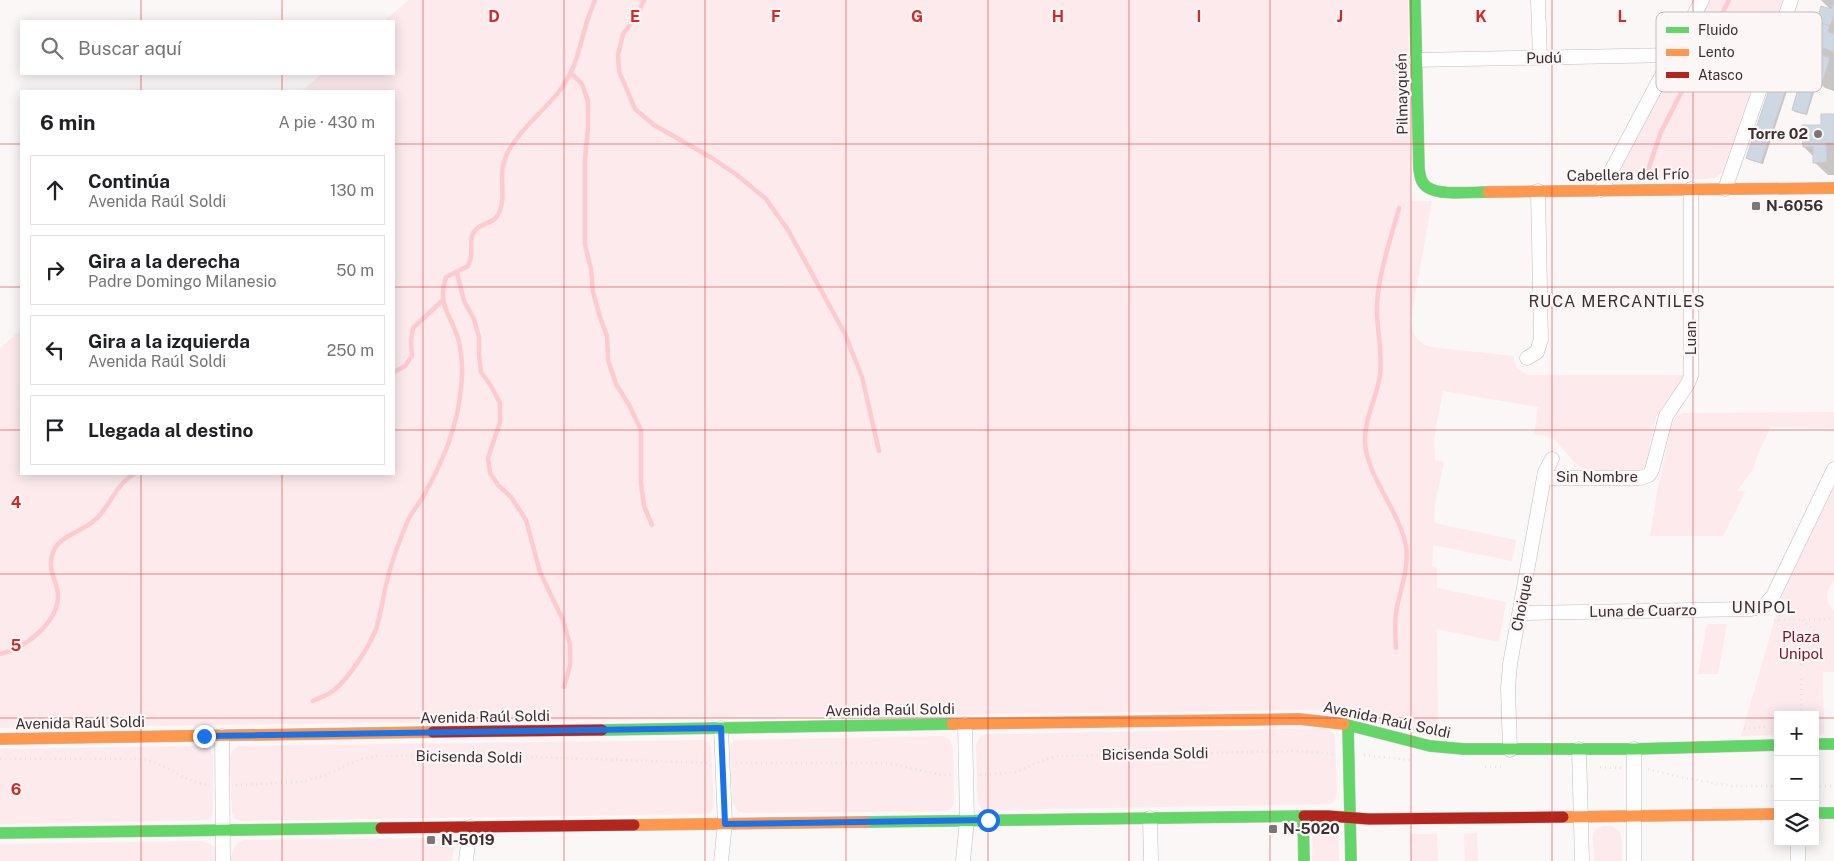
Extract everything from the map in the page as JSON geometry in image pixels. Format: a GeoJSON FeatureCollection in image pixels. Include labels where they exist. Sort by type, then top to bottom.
{"type":"FeatureCollection","features":[{"type":"Feature","properties":{"kind":"main road","name":"Pilmayquén"},"geometry":{"type":"LineString","coordinates":[[1415,0],[1419,169],[1421,182],[1424,187]]}},
{"type":"Feature","properties":{"kind":"main road","name":"Cabellera del Frío"},"geometry":{"type":"LineString","coordinates":[[1424,187],[1436,192],[1834,188]]}},
{"type":"Feature","properties":{"kind":"main road","name":"Avenida Raúl Soldi"},"geometry":{"type":"LineString","coordinates":[[0,739],[1299,719],[1328,721],[1446,748],[1510,750],[1634,749],[1774,745]]}},
{"type":"Feature","properties":{"kind":"main road"},"geometry":{"type":"LineString","coordinates":[[1348,725],[1351,861]]}},
{"type":"Feature","properties":{"kind":"main road"},"geometry":{"type":"LineString","coordinates":[[1819,744],[1834,744]]}},
{"type":"Feature","properties":{"kind":"main road"},"geometry":{"type":"LineString","coordinates":[[1819,813],[1834,813]]}},
{"type":"Feature","properties":{"kind":"main road"},"geometry":{"type":"LineString","coordinates":[[0,833],[1303,816],[1369,819],[1774,814]]}},
{"type":"Feature","properties":{"kind":"main road"},"geometry":{"type":"LineString","coordinates":[[1303,816],[1304,861]]}},
{"type":"Feature","properties":{"kind":"street"},"geometry":{"type":"LineString","coordinates":[[1538,0],[1540,58]]}},
{"type":"Feature","properties":{"kind":"street"},"geometry":{"type":"LineString","coordinates":[[1695,12],[1702,0]]}},
{"type":"Feature","properties":{"kind":"street"},"geometry":{"type":"LineString","coordinates":[[1787,12],[1791,0]]}},
{"type":"Feature","properties":{"kind":"street","name":"Pudú"},"geometry":{"type":"LineString","coordinates":[[1416,60],[1656,55]]}},
{"type":"Feature","properties":{"kind":"street"},"geometry":{"type":"LineString","coordinates":[[1601,190],[1656,85]]}},
{"type":"Feature","properties":{"kind":"street"},"geometry":{"type":"LineString","coordinates":[[1725,189],[1759,92]]}},
{"type":"Feature","properties":{"kind":"street","name":"Luan"},"geometry":{"type":"LineString","coordinates":[[1649,475],[1666,416],[1691,376],[1691,189]]}},
{"type":"Feature","properties":{"kind":"street"},"geometry":{"type":"LineString","coordinates":[[1528,358],[1537,352],[1541,340],[1538,191]]}},
{"type":"Feature","properties":{"kind":"street","name":"Choique"},"geometry":{"type":"LineString","coordinates":[[1510,750],[1508,675],[1544,478],[1552,459]]}},
{"type":"Feature","properties":{"kind":"street","name":"Luna de Cuarzo"},"geometry":{"type":"LineString","coordinates":[[1520,612],[1751,609],[1764,606],[1773,596],[1834,469]]}},
{"type":"Feature","properties":{"kind":"street","name":"Sin Nombre"},"geometry":{"type":"LineString","coordinates":[[1544,478],[1640,478],[1649,475]]}},
{"type":"Feature","properties":{"kind":"street"},"geometry":{"type":"LineString","coordinates":[[963,861],[966,820],[965,724]]}},
{"type":"Feature","properties":{"kind":"street"},"geometry":{"type":"LineString","coordinates":[[721,728],[725,824],[721,861]]}},
{"type":"Feature","properties":{"kind":"street"},"geometry":{"type":"LineString","coordinates":[[222,736],[223,861]]}},
{"type":"Feature","properties":{"kind":"street"},"geometry":{"type":"LineString","coordinates":[[1579,749],[1582,861]]}},
{"type":"Feature","properties":{"kind":"street"},"geometry":{"type":"LineString","coordinates":[[1634,749],[1634,861]]}},
{"type":"Feature","properties":{"kind":"street"},"geometry":{"type":"LineString","coordinates":[[1150,818],[1150,861]]}},
{"type":"Feature","properties":{"kind":"street"},"geometry":{"type":"LineString","coordinates":[[466,861],[470,827]]}},
{"type":"Feature","properties":{"kind":"street"},"geometry":{"type":"LineString","coordinates":[[1798,846],[1798,861]]}},
{"type":"Feature","properties":{"kind":"path"},"geometry":{"type":"LineString","coordinates":[[1774,620],[1834,620]]}},
{"type":"Feature","properties":{"kind":"path"},"geometry":{"type":"LineString","coordinates":[[1801,711],[1801,662],[1814,650],[1814,630],[1802,620]]}},
{"type":"Feature","properties":{"kind":"path"},"geometry":{"type":"LineString","coordinates":[[1744,728],[1769,727]]}},
{"type":"Feature","properties":{"kind":"path","name":"Bicisenda Soldi"},"geometry":{"type":"LineString","coordinates":[[977,775],[1016,772],[1046,758],[1059,756],[1297,751],[1336,754]]}},
{"type":"Feature","properties":{"kind":"path","name":"Bicisenda Soldi"},"geometry":{"type":"LineString","coordinates":[[231,785],[301,782],[323,776],[358,760],[378,756],[475,755],[712,763]]}},
{"type":"Feature","properties":{"kind":"path"},"geometry":{"type":"LineString","coordinates":[[0,759],[143,758],[196,783],[213,785]]}},
{"type":"Feature","properties":{"kind":"path"},"geometry":{"type":"LineString","coordinates":[[731,763],[878,763],[896,764],[942,775],[954,775]]}},
{"type":"Feature","properties":{"kind":"path"},"geometry":{"type":"LineString","coordinates":[[1819,786],[1834,786]]}},
{"type":"Feature","properties":{"kind":"green space"},"geometry":{"type":"Polygon","coordinates":[[[409,0],[1408,0],[1411,201],[1432,201],[1411,319],[1412,329],[1416,337],[1422,343],[1431,347],[1513,356],[1516,367],[1527,375],[1685,375],[1656,417],[1645,467],[1637,471],[1584,470],[1577,465],[1553,438],[1534,434],[1538,407],[1443,391],[1434,438],[1435,460],[1444,462],[1435,504],[1434,523],[1516,540],[1512,561],[1433,545],[1432,566],[1437,567],[1437,588],[1506,602],[1499,642],[1437,629],[1438,739],[1328,711],[1306,710],[0,728],[0,348],[20,331],[20,475],[395,475],[395,90],[303,90],[321,75],[395,75],[395,20],[385,20],[409,0]]]}},
{"type":"Feature","properties":{"kind":"green space"},"geometry":{"type":"Polygon","coordinates":[[[1710,0],[1783,0],[1779,12],[1703,12],[1710,0]]]}},
{"type":"Feature","properties":{"kind":"green space"},"geometry":{"type":"Polygon","coordinates":[[[1660,92],[1751,92],[1723,171],[1715,178],[1626,178],[1621,171],[1622,162],[1660,92]]]}},
{"type":"Feature","properties":{"kind":"green space"},"geometry":{"type":"Polygon","coordinates":[[[1834,412],[1834,428],[1771,427],[1759,451],[1752,471],[1737,491],[1745,492],[1723,536],[1650,536],[1671,426],[1674,419],[1678,416],[1685,413],[1834,412]]]}},
{"type":"Feature","properties":{"kind":"green space","name":"Plaza Unipol"},"geometry":{"type":"Polygon","coordinates":[[[1834,483],[1834,581],[1829,588],[1827,600],[1834,611],[1834,672],[1823,672],[1824,734],[1819,735],[1819,711],[1774,711],[1774,735],[1741,736],[1781,598],[1834,483]]]}},
{"type":"Feature","properties":{"kind":"green space"},"geometry":{"type":"Polygon","coordinates":[[[1707,624],[1727,624],[1718,674],[1698,674],[1707,624]]]}},
{"type":"Feature","properties":{"kind":"green space"},"geometry":{"type":"Polygon","coordinates":[[[1324,728],[1333,732],[1335,737],[1337,792],[1335,800],[1331,804],[988,810],[981,809],[978,803],[976,745],[980,737],[986,734],[1324,728]]]}},
{"type":"Feature","properties":{"kind":"green space"},"geometry":{"type":"Polygon","coordinates":[[[943,736],[950,740],[953,749],[954,804],[947,811],[747,813],[739,812],[733,804],[730,750],[731,744],[736,740],[943,736]]]}},
{"type":"Feature","properties":{"kind":"green space"},"geometry":{"type":"Polygon","coordinates":[[[704,740],[711,747],[714,805],[712,811],[708,814],[240,821],[235,819],[232,813],[230,757],[232,750],[239,746],[704,740]]]}},
{"type":"Feature","properties":{"kind":"green space"},"geometry":{"type":"Polygon","coordinates":[[[200,746],[209,749],[213,756],[213,811],[212,817],[208,820],[0,824],[0,749],[200,746]]]}},
{"type":"Feature","properties":{"kind":"green space"},"geometry":{"type":"Polygon","coordinates":[[[1322,826],[1328,827],[1336,834],[1339,844],[1339,861],[1312,861],[1313,834],[1322,826]]]}},
{"type":"Feature","properties":{"kind":"green space"},"geometry":{"type":"Polygon","coordinates":[[[1603,826],[1612,826],[1620,832],[1622,861],[1594,861],[1593,835],[1595,830],[1603,826]]]}},
{"type":"Feature","properties":{"kind":"green space"},"geometry":{"type":"Polygon","coordinates":[[[1477,833],[1478,861],[1465,861],[1464,834],[1477,833]]]}},
{"type":"Feature","properties":{"kind":"green space"},"geometry":{"type":"Polygon","coordinates":[[[1410,834],[1437,834],[1438,861],[1411,861],[1410,834]]]}},
{"type":"Feature","properties":{"kind":"green space"},"geometry":{"type":"Polygon","coordinates":[[[443,838],[452,842],[454,848],[452,861],[231,861],[235,845],[244,840],[443,838]]]}},
{"type":"Feature","properties":{"kind":"green space"},"geometry":{"type":"Polygon","coordinates":[[[201,841],[209,843],[215,848],[216,861],[0,861],[0,844],[201,841]]]}},
{"type":"Feature","properties":{"kind":"building"},"geometry":{"type":"Polygon","coordinates":[[[1834,1],[1834,16],[1830,26],[1822,24],[1822,12],[1820,12],[1821,6],[1831,9],[1834,1]]]}},
{"type":"Feature","properties":{"kind":"building"},"geometry":{"type":"Polygon","coordinates":[[[1822,24],[1830,26],[1828,32],[1834,34],[1834,52],[1823,48],[1822,52],[1822,24]]]}},
{"type":"Feature","properties":{"kind":"building"},"geometry":{"type":"Polygon","coordinates":[[[1822,55],[1830,58],[1822,80],[1822,55]]]}},
{"type":"Feature","properties":{"kind":"building"},"geometry":{"type":"Polygon","coordinates":[[[1768,92],[1785,92],[1761,163],[1746,158],[1768,92]]]}},
{"type":"Feature","properties":{"kind":"building"},"geometry":{"type":"Polygon","coordinates":[[[1797,92],[1812,92],[1806,114],[1792,110],[1797,92]]]}},
{"type":"Feature","properties":{"kind":"building","name":"Torre 02"},"geometry":{"type":"Polygon","coordinates":[[[1821,114],[1834,114],[1834,143],[1826,143],[1827,162],[1813,163],[1813,147],[1803,147],[1802,125],[1821,125],[1821,114]]]}},
{"type":"Feature","properties":{"kind":"waterway"},"geometry":{"type":"LineString","coordinates":[[313,701],[330,693],[343,681],[357,664],[373,636],[378,623],[389,573],[402,535],[410,517],[437,471],[453,430],[462,382],[462,365],[459,342],[444,304],[443,287],[446,277],[468,266],[471,257],[473,233],[476,229],[497,217],[502,198],[503,167],[509,150],[520,134],[561,89],[571,73],[595,0]]}},
{"type":"Feature","properties":{"kind":"waterway"},"geometry":{"type":"LineString","coordinates":[[644,0],[636,17],[623,34],[618,55],[619,71],[635,109],[654,125],[712,158],[737,175],[766,199],[788,230],[845,334],[862,377],[879,451]]}},
{"type":"Feature","properties":{"kind":"waterway"},"geometry":{"type":"LineString","coordinates":[[1723,12],[1729,0]]}},
{"type":"Feature","properties":{"kind":"waterway"},"geometry":{"type":"LineString","coordinates":[[571,73],[582,84],[588,101],[585,159],[585,245],[591,269],[593,292],[607,336],[608,360],[616,384],[641,430],[641,483],[644,506],[652,525]]}},
{"type":"Feature","properties":{"kind":"waterway"},"geometry":{"type":"LineString","coordinates":[[1647,173],[1661,132],[1682,92]]}},
{"type":"Feature","properties":{"kind":"waterway"},"geometry":{"type":"LineString","coordinates":[[1396,648],[1395,617],[1406,570],[1406,547],[1397,520],[1371,469],[1367,455],[1365,433],[1380,375],[1381,358],[1377,313],[1378,292],[1399,208]]}},
{"type":"Feature","properties":{"kind":"waterway"},"geometry":{"type":"LineString","coordinates":[[457,273],[464,301],[474,319],[479,337],[481,372],[500,403],[500,422],[488,458],[490,473],[498,485],[511,497],[526,520],[540,572],[563,620],[570,645],[570,665],[564,687]]}},
{"type":"Feature","properties":{"kind":"waterway"},"geometry":{"type":"LineString","coordinates":[[395,371],[405,366],[412,356],[411,341],[413,328],[443,300]]}},
{"type":"Feature","properties":{"kind":"waterway"},"geometry":{"type":"LineString","coordinates":[[0,654],[29,641],[46,625],[52,616],[58,596],[51,565],[51,559],[56,546],[95,520],[122,484],[133,475]]}},
{"type":"Feature","properties":{"kind":"traffic: fast"},"geometry":{"type":"LineString","coordinates":[[1415,0],[1419,169],[1421,179],[1427,187],[1439,192],[1488,192]]}},
{"type":"Feature","properties":{"kind":"traffic: fast"},"geometry":{"type":"LineString","coordinates":[[602,730],[952,724]]}},
{"type":"Feature","properties":{"kind":"traffic: fast"},"geometry":{"type":"LineString","coordinates":[[1344,724],[1430,746],[1464,749],[1634,749],[1774,745]]}},
{"type":"Feature","properties":{"kind":"traffic: fast"},"geometry":{"type":"LineString","coordinates":[[1348,725],[1351,861]]}},
{"type":"Feature","properties":{"kind":"traffic: fast"},"geometry":{"type":"LineString","coordinates":[[1819,744],[1834,744]]}},
{"type":"Feature","properties":{"kind":"traffic: fast"},"geometry":{"type":"LineString","coordinates":[[1819,813],[1834,813]]}},
{"type":"Feature","properties":{"kind":"traffic: fast"},"geometry":{"type":"LineString","coordinates":[[1303,816],[1304,861]]}},
{"type":"Feature","properties":{"kind":"traffic: fast"},"geometry":{"type":"LineString","coordinates":[[866,822],[1304,816]]}},
{"type":"Feature","properties":{"kind":"traffic: fast"},"geometry":{"type":"LineString","coordinates":[[0,833],[381,828]]}},
{"type":"Feature","properties":{"kind":"traffic: slow"},"geometry":{"type":"LineString","coordinates":[[1488,192],[1834,188]]}},
{"type":"Feature","properties":{"kind":"traffic: slow"},"geometry":{"type":"LineString","coordinates":[[952,724],[1299,719],[1344,724]]}},
{"type":"Feature","properties":{"kind":"traffic: slow"},"geometry":{"type":"LineString","coordinates":[[0,739],[433,732]]}},
{"type":"Feature","properties":{"kind":"traffic: slow"},"geometry":{"type":"LineString","coordinates":[[1563,817],[1774,814]]}},
{"type":"Feature","properties":{"kind":"traffic: slow"},"geometry":{"type":"LineString","coordinates":[[634,825],[866,822]]}},
{"type":"Feature","properties":{"kind":"traffic: jam"},"geometry":{"type":"LineString","coordinates":[[433,732],[602,730]]}},
{"type":"Feature","properties":{"kind":"traffic: jam"},"geometry":{"type":"LineString","coordinates":[[1304,816],[1369,819],[1563,817]]}},
{"type":"Feature","properties":{"kind":"traffic: jam"},"geometry":{"type":"LineString","coordinates":[[381,828],[634,825]]}},
{"type":"Feature","properties":{"kind":"place","name":"Torre 02"},"geometry":{"type":"Point","coordinates":[1818,134]}},
{"type":"Feature","properties":{"kind":"place","name":"N-6056"},"geometry":{"type":"Point","coordinates":[1756,206]}},
{"type":"Feature","properties":{"kind":"place","name":"N-5020"},"geometry":{"type":"Point","coordinates":[1273,829]}},
{"type":"Feature","properties":{"kind":"place","name":"N-5019"},"geometry":{"type":"Point","coordinates":[431,840]}},
{"type":"Feature","properties":{"kind":"district","name":"RUCA MERCANTILES"},"geometry":{"type":"Point","coordinates":[1617,301]}},
{"type":"Feature","properties":{"kind":"district","name":"UNIPOL"},"geometry":{"type":"Point","coordinates":[1764,607]}},
{"type":"Feature","properties":{"kind":"route"},"geometry":{"type":"LineString","coordinates":[[204,736],[721,728],[725,824],[988,820]]}}]}
